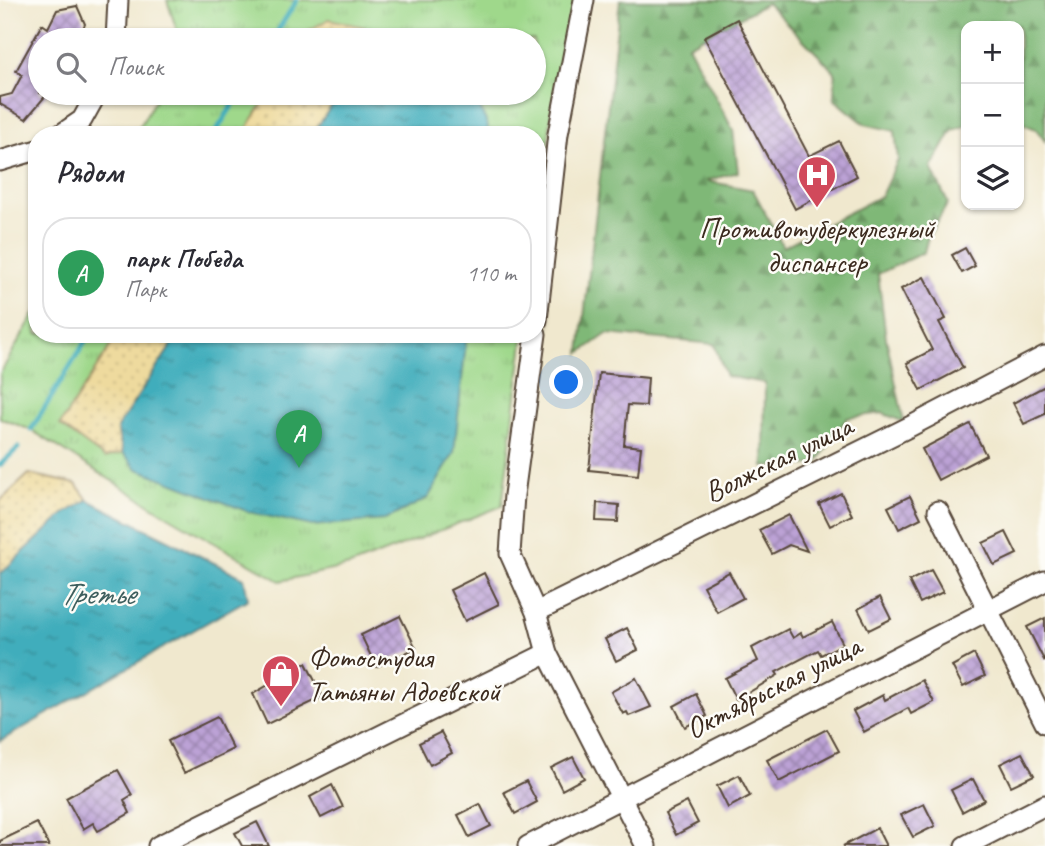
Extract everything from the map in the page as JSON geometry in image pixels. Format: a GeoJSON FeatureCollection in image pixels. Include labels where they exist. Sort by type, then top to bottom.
{"type":"FeatureCollection","features":[{"type":"Feature","properties":{"kind":"street"},"geometry":{"type":"LineString","coordinates":[[117,28],[118,0]]}},
{"type":"Feature","properties":{"kind":"street"},"geometry":{"type":"LineString","coordinates":[[546,240],[558,134],[584,0]]}},
{"type":"Feature","properties":{"kind":"street"},"geometry":{"type":"LineString","coordinates":[[73,126],[82,120],[90,105]]}},
{"type":"Feature","properties":{"kind":"street"},"geometry":{"type":"LineString","coordinates":[[0,161],[28,153]]}},
{"type":"Feature","properties":{"kind":"street"},"geometry":{"type":"LineString","coordinates":[[535,343],[514,495],[510,554],[536,612],[547,653],[646,846]]}},
{"type":"Feature","properties":{"kind":"street","name":"Волжская улица"},"geometry":{"type":"LineString","coordinates":[[536,612],[1045,356]]}},
{"type":"Feature","properties":{"kind":"street"},"geometry":{"type":"LineString","coordinates":[[938,511],[1045,723]]}},
{"type":"Feature","properties":{"kind":"street","name":"Октябрьская улица"},"geometry":{"type":"LineString","coordinates":[[528,846],[1045,581]]}},
{"type":"Feature","properties":{"kind":"street"},"geometry":{"type":"LineString","coordinates":[[158,846],[547,653]]}},
{"type":"Feature","properties":{"kind":"street"},"geometry":{"type":"LineString","coordinates":[[965,846],[1045,805]]}},
{"type":"Feature","properties":{"kind":"green space"},"geometry":{"type":"Polygon","coordinates":[[[167,0],[580,0],[553,104],[546,157],[546,126],[140,126],[152,105],[546,105],[546,28],[176,28],[167,0]]]}},
{"type":"Feature","properties":{"kind":"green space"},"geometry":{"type":"Polygon","coordinates":[[[620,0],[1045,0],[1045,141],[1036,129],[1024,124],[1024,21],[961,21],[961,127],[952,131],[931,168],[948,203],[928,237],[924,252],[878,274],[886,338],[904,422],[882,413],[847,418],[816,464],[764,467],[765,383],[726,376],[714,344],[607,334],[580,353],[620,0]],[[767,3],[688,45],[733,130],[738,172],[706,181],[753,190],[783,247],[881,196],[898,160],[895,131],[865,124],[834,99],[835,72],[767,3]]]}},
{"type":"Feature","properties":{"kind":"green space"},"geometry":{"type":"Polygon","coordinates":[[[28,325],[28,343],[523,343],[502,506],[350,566],[280,581],[168,516],[31,430],[0,418],[0,374],[28,325]]]}},
{"type":"Feature","properties":{"kind":"sand"},"geometry":{"type":"Polygon","coordinates":[[[329,19],[364,28],[313,28],[329,19]]]}},
{"type":"Feature","properties":{"kind":"sand"},"geometry":{"type":"Polygon","coordinates":[[[262,105],[332,105],[318,126],[249,126],[262,105]]]}},
{"type":"Feature","properties":{"kind":"sand"},"geometry":{"type":"Polygon","coordinates":[[[112,343],[173,343],[117,428],[123,453],[105,458],[60,425],[112,343]]]}},
{"type":"Feature","properties":{"kind":"sand"},"geometry":{"type":"Polygon","coordinates":[[[29,474],[76,484],[88,500],[64,514],[0,574],[0,501],[29,474]]]}},
{"type":"Feature","properties":{"kind":"water"},"geometry":{"type":"Polygon","coordinates":[[[332,105],[479,105],[488,126],[318,126],[332,105]]]}},
{"type":"Feature","properties":{"kind":"water"},"geometry":{"type":"Polygon","coordinates":[[[173,343],[466,343],[454,453],[428,498],[385,520],[312,526],[249,512],[137,469],[123,453],[117,428],[173,343]]]}},
{"type":"Feature","properties":{"kind":"water","name":"Третье"},"geometry":{"type":"Polygon","coordinates":[[[88,500],[244,578],[248,599],[0,741],[0,574],[64,514],[88,500]]]}},
{"type":"Feature","properties":{"kind":"building"},"geometry":{"type":"Polygon","coordinates":[[[77,6],[85,24],[83,28],[48,28],[57,10],[77,6]]]}},
{"type":"Feature","properties":{"kind":"building"},"geometry":{"type":"Polygon","coordinates":[[[737,19],[809,156],[839,141],[857,176],[795,209],[704,37],[737,19]]]}},
{"type":"Feature","properties":{"kind":"building"},"geometry":{"type":"Polygon","coordinates":[[[28,49],[28,105],[38,105],[26,119],[0,104],[0,97],[12,94],[22,75],[16,71],[28,49]]]}},
{"type":"Feature","properties":{"kind":"building"},"geometry":{"type":"Polygon","coordinates":[[[965,248],[975,266],[962,273],[952,255],[965,248]]]}},
{"type":"Feature","properties":{"kind":"building"},"geometry":{"type":"Polygon","coordinates":[[[924,277],[946,319],[939,322],[963,368],[921,390],[907,363],[932,350],[901,289],[924,277]]]}},
{"type":"Feature","properties":{"kind":"building"},"geometry":{"type":"Polygon","coordinates":[[[599,373],[648,378],[646,406],[628,405],[624,445],[641,447],[638,475],[589,470],[599,373]]]}},
{"type":"Feature","properties":{"kind":"building"},"geometry":{"type":"Polygon","coordinates":[[[1045,386],[1045,414],[1024,424],[1013,403],[1045,386]]]}},
{"type":"Feature","properties":{"kind":"building"},"geometry":{"type":"Polygon","coordinates":[[[970,424],[986,455],[938,480],[922,449],[970,424]]]}},
{"type":"Feature","properties":{"kind":"building"},"geometry":{"type":"Polygon","coordinates":[[[841,493],[852,515],[830,526],[819,504],[841,493]]]}},
{"type":"Feature","properties":{"kind":"building"},"geometry":{"type":"Polygon","coordinates":[[[910,496],[921,518],[899,529],[888,507],[910,496]]]}},
{"type":"Feature","properties":{"kind":"building"},"geometry":{"type":"Polygon","coordinates":[[[597,503],[619,505],[618,522],[596,521],[597,503]]]}},
{"type":"Feature","properties":{"kind":"building"},"geometry":{"type":"Polygon","coordinates":[[[789,515],[807,551],[789,545],[772,554],[759,530],[789,515]]]}},
{"type":"Feature","properties":{"kind":"building"},"geometry":{"type":"Polygon","coordinates":[[[1006,532],[1017,554],[994,565],[983,543],[1006,532]]]}},
{"type":"Feature","properties":{"kind":"building"},"geometry":{"type":"Polygon","coordinates":[[[931,570],[943,592],[920,603],[909,581],[931,570]]]}},
{"type":"Feature","properties":{"kind":"building"},"geometry":{"type":"Polygon","coordinates":[[[729,572],[743,598],[717,612],[703,586],[729,572]]]}},
{"type":"Feature","properties":{"kind":"building"},"geometry":{"type":"Polygon","coordinates":[[[484,573],[499,604],[465,621],[450,590],[484,573]]]}},
{"type":"Feature","properties":{"kind":"building"},"geometry":{"type":"Polygon","coordinates":[[[880,597],[891,619],[869,630],[858,609],[880,597]]]}},
{"type":"Feature","properties":{"kind":"building"},"geometry":{"type":"Polygon","coordinates":[[[400,616],[416,648],[376,667],[361,635],[400,616]]]}},
{"type":"Feature","properties":{"kind":"building"},"geometry":{"type":"Polygon","coordinates":[[[1045,618],[1045,662],[1027,627],[1045,618]]]}},
{"type":"Feature","properties":{"kind":"building"},"geometry":{"type":"Polygon","coordinates":[[[832,622],[843,644],[821,655],[818,650],[776,672],[778,675],[736,700],[725,678],[758,661],[752,648],[788,629],[793,638],[801,633],[803,637],[832,622]]]}},
{"type":"Feature","properties":{"kind":"building"},"geometry":{"type":"Polygon","coordinates":[[[627,628],[638,650],[616,661],[605,639],[627,628]]]}},
{"type":"Feature","properties":{"kind":"building"},"geometry":{"type":"Polygon","coordinates":[[[974,654],[985,676],[963,687],[952,666],[974,654]]]}},
{"type":"Feature","properties":{"kind":"building"},"geometry":{"type":"Polygon","coordinates":[[[306,663],[323,697],[267,724],[253,694],[306,663]]]}},
{"type":"Feature","properties":{"kind":"building"},"geometry":{"type":"Polygon","coordinates":[[[636,678],[651,707],[629,716],[627,712],[623,714],[611,692],[636,678]]]}},
{"type":"Feature","properties":{"kind":"building"},"geometry":{"type":"Polygon","coordinates":[[[922,680],[934,702],[911,714],[908,708],[864,732],[853,711],[883,695],[885,700],[922,680]]]}},
{"type":"Feature","properties":{"kind":"building"},"geometry":{"type":"Polygon","coordinates":[[[696,694],[707,716],[685,727],[674,706],[696,694]]]}},
{"type":"Feature","properties":{"kind":"building"},"geometry":{"type":"Polygon","coordinates":[[[217,717],[233,749],[184,773],[168,741],[217,717]]]}},
{"type":"Feature","properties":{"kind":"building"},"geometry":{"type":"Polygon","coordinates":[[[827,729],[839,751],[779,782],[767,760],[827,729]]]}},
{"type":"Feature","properties":{"kind":"building"},"geometry":{"type":"Polygon","coordinates":[[[441,732],[452,753],[430,765],[419,743],[441,732]]]}},
{"type":"Feature","properties":{"kind":"building"},"geometry":{"type":"Polygon","coordinates":[[[1022,753],[1034,775],[1011,786],[1000,764],[1022,753]]]}},
{"type":"Feature","properties":{"kind":"building"},"geometry":{"type":"Polygon","coordinates":[[[573,757],[584,778],[562,790],[551,768],[573,757]]]}},
{"type":"Feature","properties":{"kind":"building"},"geometry":{"type":"Polygon","coordinates":[[[118,770],[132,795],[124,800],[130,813],[98,831],[93,823],[83,829],[66,798],[118,770]]]}},
{"type":"Feature","properties":{"kind":"building"},"geometry":{"type":"Polygon","coordinates":[[[739,775],[750,796],[728,808],[717,786],[739,775]]]}},
{"type":"Feature","properties":{"kind":"building"},"geometry":{"type":"Polygon","coordinates":[[[973,779],[984,800],[962,812],[951,790],[973,779]]]}},
{"type":"Feature","properties":{"kind":"building"},"geometry":{"type":"Polygon","coordinates":[[[526,781],[537,802],[515,814],[504,792],[526,781]]]}},
{"type":"Feature","properties":{"kind":"building"},"geometry":{"type":"Polygon","coordinates":[[[332,785],[343,807],[321,818],[310,797],[332,785]]]}},
{"type":"Feature","properties":{"kind":"building"},"geometry":{"type":"Polygon","coordinates":[[[687,802],[698,823],[676,835],[665,813],[687,802]]]}},
{"type":"Feature","properties":{"kind":"building"},"geometry":{"type":"Polygon","coordinates":[[[480,804],[491,826],[469,837],[458,815],[480,804]]]}},
{"type":"Feature","properties":{"kind":"building"},"geometry":{"type":"Polygon","coordinates":[[[924,804],[935,826],[913,837],[901,815],[924,804]]]}},
{"type":"Feature","properties":{"kind":"building"},"geometry":{"type":"Polygon","coordinates":[[[257,822],[269,846],[242,846],[235,833],[257,822]]]}},
{"type":"Feature","properties":{"kind":"building"},"geometry":{"type":"Polygon","coordinates":[[[37,823],[49,846],[0,846],[0,841],[37,823]]]}},
{"type":"Feature","properties":{"kind":"building"},"geometry":{"type":"Polygon","coordinates":[[[877,828],[886,846],[843,846],[877,828]]]}},
{"type":"Feature","properties":{"kind":"waterway"},"geometry":{"type":"LineString","coordinates":[[280,28],[297,0]]}},
{"type":"Feature","properties":{"kind":"waterway"},"geometry":{"type":"LineString","coordinates":[[220,126],[233,105]]}},
{"type":"Feature","properties":{"kind":"waterway"},"geometry":{"type":"LineString","coordinates":[[31,430],[84,343]]}},
{"type":"Feature","properties":{"kind":"waterway"},"geometry":{"type":"LineString","coordinates":[[0,465],[18,448]]}},
{"type":"Feature","properties":{"kind":"place","name":"Противотуберкулезный диспансер"},"geometry":{"type":"Point","coordinates":[817,209]}},
{"type":"Feature","properties":{"kind":"place","name":"парк Победa"},"geometry":{"type":"Point","coordinates":[299,468]}},
{"type":"Feature","properties":{"kind":"place","name":"Фотостудия Татьяны Адоевской"},"geometry":{"type":"Point","coordinates":[281,708]}}]}
